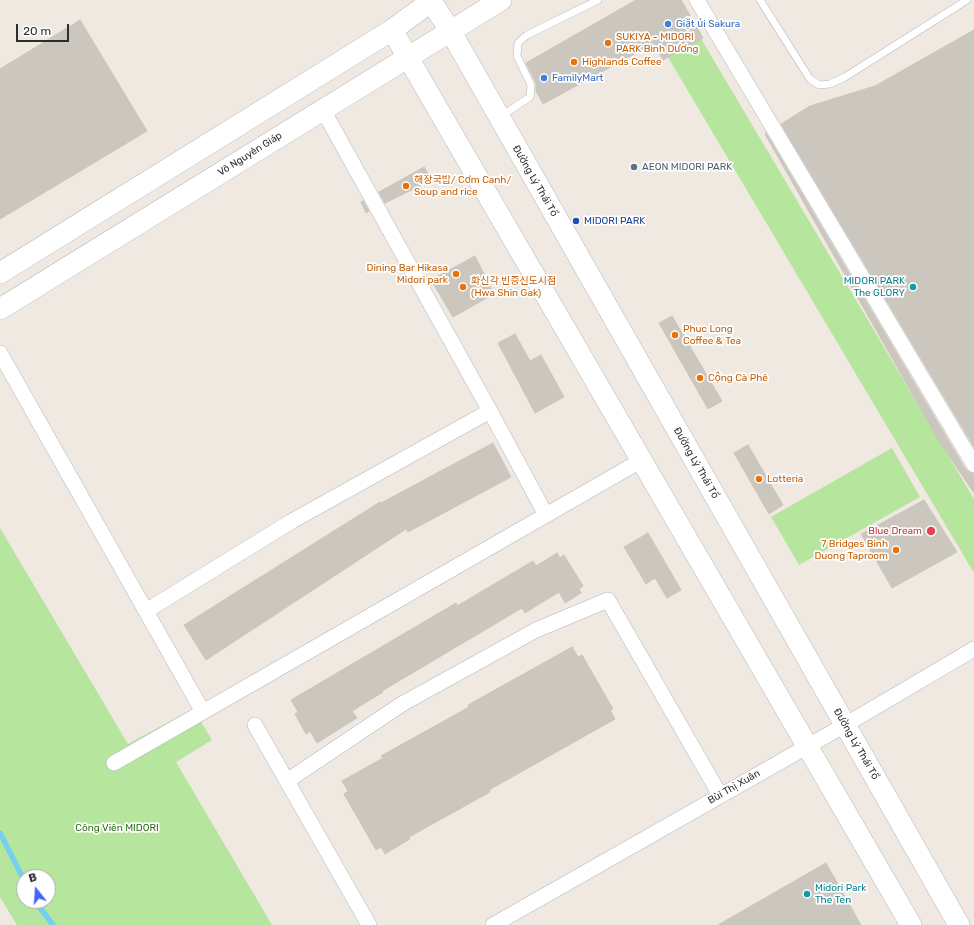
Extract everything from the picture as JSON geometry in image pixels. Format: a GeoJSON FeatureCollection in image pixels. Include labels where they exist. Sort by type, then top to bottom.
{"type":"FeatureCollection","features":[{"type":"Feature","properties":{"kind":"street","name":"Võ Nguyên Giáp"},"geometry":{"type":"LineString","coordinates":[[0,309],[501,0]]}},
{"type":"Feature","properties":{"kind":"street"},"geometry":{"type":"LineString","coordinates":[[697,0],[974,465]]}},
{"type":"Feature","properties":{"kind":"street","name":"Đường Lý Thái Tổ"},"geometry":{"type":"LineString","coordinates":[[432,1],[959,925]]}},
{"type":"Feature","properties":{"kind":"street"},"geometry":{"type":"LineString","coordinates":[[0,273],[392,30],[432,1]]}},
{"type":"Feature","properties":{"kind":"street"},"geometry":{"type":"LineString","coordinates":[[392,30],[911,925]]}},
{"type":"Feature","properties":{"kind":"street"},"geometry":{"type":"LineString","coordinates":[[322,110],[490,411],[546,515]]}},
{"type":"Feature","properties":{"kind":"street"},"geometry":{"type":"LineString","coordinates":[[0,353],[203,712]]}},
{"type":"Feature","properties":{"kind":"street"},"geometry":{"type":"LineString","coordinates":[[146,611],[292,521],[490,411]]}},
{"type":"Feature","properties":{"kind":"street"},"geometry":{"type":"LineString","coordinates":[[114,763],[642,460]]}},
{"type":"Feature","properties":{"kind":"street"},"geometry":{"type":"LineString","coordinates":[[287,781],[402,704],[536,630],[608,600],[720,795]]}},
{"type":"Feature","properties":{"kind":"street","name":"Bùi Thị Xuân"},"geometry":{"type":"LineString","coordinates":[[493,925],[807,745],[845,725],[974,649]]}},
{"type":"Feature","properties":{"kind":"street"},"geometry":{"type":"LineString","coordinates":[[255,725],[369,925]]}},
{"type":"Feature","properties":{"kind":"lane"},"geometry":{"type":"LineString","coordinates":[[499,117],[530,97],[531,85],[516,56],[518,43],[527,35],[598,0]]}},
{"type":"Feature","properties":{"kind":"lane"},"geometry":{"type":"LineString","coordinates":[[760,0],[810,80],[819,85],[830,84],[845,77],[967,0]]}},
{"type":"Feature","properties":{"kind":"green space"},"geometry":{"type":"Polygon","coordinates":[[[634,0],[678,0],[974,499],[974,573],[634,0]]]}},
{"type":"Feature","properties":{"kind":"green space"},"geometry":{"type":"Polygon","coordinates":[[[892,448],[920,497],[799,565],[771,517],[892,448]]]}},
{"type":"Feature","properties":{"kind":"green space","name":"Công Viên MIDORI"},"geometry":{"type":"Polygon","coordinates":[[[0,528],[128,744],[193,709],[212,740],[176,762],[272,925],[17,925],[0,897],[0,528]]]}},
{"type":"Feature","properties":{"kind":"building"},"geometry":{"type":"Polygon","coordinates":[[[636,0],[681,0],[703,38],[663,60],[653,44],[543,104],[536,91],[536,83],[526,63],[636,0]]]}},
{"type":"Feature","properties":{"kind":"building"},"geometry":{"type":"Polygon","coordinates":[[[80,20],[147,131],[0,219],[0,69],[80,20]]]}},
{"type":"Feature","properties":{"kind":"building","name":"MIDORI PARK The GLORY"},"geometry":{"type":"Polygon","coordinates":[[[974,30],[974,447],[781,124],[810,106],[875,86],[974,30]]]}},
{"type":"Feature","properties":{"kind":"building"},"geometry":{"type":"Polygon","coordinates":[[[766,133],[966,470],[974,474],[974,493],[939,441],[765,134],[766,133]]]}},
{"type":"Feature","properties":{"kind":"building","name":"해장국밥/ Cơm Canh/ Soup and rice"},"geometry":{"type":"Polygon","coordinates":[[[424,167],[432,180],[385,203],[379,192],[424,167]]]}},
{"type":"Feature","properties":{"kind":"building"},"geometry":{"type":"Polygon","coordinates":[[[363,201],[369,211],[366,213],[361,202],[363,201]]]}},
{"type":"Feature","properties":{"kind":"building"},"geometry":{"type":"Polygon","coordinates":[[[475,256],[494,294],[453,317],[431,280],[475,256]]]}},
{"type":"Feature","properties":{"kind":"building","name":"Cộng Cà Phê"},"geometry":{"type":"Polygon","coordinates":[[[672,316],[722,401],[708,409],[659,323],[672,316]]]}},
{"type":"Feature","properties":{"kind":"building"},"geometry":{"type":"Polygon","coordinates":[[[515,334],[530,361],[541,355],[564,397],[535,413],[498,343],[515,334]]]}},
{"type":"Feature","properties":{"kind":"building"},"geometry":{"type":"Polygon","coordinates":[[[493,443],[511,477],[408,532],[406,529],[206,660],[184,625],[380,502],[381,503],[493,443]]]}},
{"type":"Feature","properties":{"kind":"building","name":"Lotteria"},"geometry":{"type":"Polygon","coordinates":[[[748,445],[783,505],[769,514],[734,453],[748,445]]]}},
{"type":"Feature","properties":{"kind":"building","name":"7 Bridges Binh Duong Taproom"},"geometry":{"type":"Polygon","coordinates":[[[924,500],[957,552],[892,588],[861,534],[924,500]]]}},
{"type":"Feature","properties":{"kind":"building"},"geometry":{"type":"Polygon","coordinates":[[[648,533],[681,590],[667,598],[655,578],[646,584],[624,547],[648,533]]]}},
{"type":"Feature","properties":{"kind":"building"},"geometry":{"type":"Polygon","coordinates":[[[557,553],[560,558],[564,555],[583,586],[579,589],[581,593],[565,603],[559,592],[525,613],[522,608],[382,691],[383,692],[352,711],[357,718],[317,743],[310,731],[306,734],[295,714],[298,712],[291,700],[456,603],[457,606],[533,561],[536,566],[557,553]]]}},
{"type":"Feature","properties":{"kind":"building"},"geometry":{"type":"Polygon","coordinates":[[[572,647],[578,657],[582,655],[613,709],[610,710],[615,719],[489,790],[490,792],[409,837],[410,839],[385,854],[381,847],[376,850],[344,794],[348,791],[342,781],[383,758],[381,756],[469,707],[468,705],[572,647]]]}},
{"type":"Feature","properties":{"kind":"building","name":"Midori Park The Ten"},"geometry":{"type":"Polygon","coordinates":[[[826,863],[861,925],[718,925],[826,863]]]}},
{"type":"Feature","properties":{"kind":"waterway"},"geometry":{"type":"LineString","coordinates":[[0,833],[18,869]]}},
{"type":"Feature","properties":{"kind":"waterway"},"geometry":{"type":"LineString","coordinates":[[41,909],[53,925]]}},
{"type":"Feature","properties":{"kind":"place","name":"Giặt ủi Sakura"},"geometry":{"type":"Point","coordinates":[668,24]}},
{"type":"Feature","properties":{"kind":"place","name":"SUKIYA - MIDORI PARK Bình Dương"},"geometry":{"type":"Point","coordinates":[608,43]}},
{"type":"Feature","properties":{"kind":"place","name":"Highlands Coffee"},"geometry":{"type":"Point","coordinates":[574,62]}},
{"type":"Feature","properties":{"kind":"place","name":"FamilyMart"},"geometry":{"type":"Point","coordinates":[544,78]}},
{"type":"Feature","properties":{"kind":"place","name":"AEON MIDORI PARK"},"geometry":{"type":"Point","coordinates":[634,167]}},
{"type":"Feature","properties":{"kind":"place","name":"해장국밥/ Cơm Canh/ Soup and rice"},"geometry":{"type":"Point","coordinates":[406,186]}},
{"type":"Feature","properties":{"kind":"place","name":"MIDORI PARK"},"geometry":{"type":"Point","coordinates":[576,221]}},
{"type":"Feature","properties":{"kind":"place","name":"Dining Bar Hikasa Midori park"},"geometry":{"type":"Point","coordinates":[456,274]}},
{"type":"Feature","properties":{"kind":"place","name":"화신각 빈증신도시점 (Hwa Shin Gak)"},"geometry":{"type":"Point","coordinates":[463,287]}},
{"type":"Feature","properties":{"kind":"place","name":"MIDORI PARK The GLORY"},"geometry":{"type":"Point","coordinates":[913,287]}},
{"type":"Feature","properties":{"kind":"place","name":"Phuc Long Coffee & Tea"},"geometry":{"type":"Point","coordinates":[675,335]}},
{"type":"Feature","properties":{"kind":"place","name":"Cộng Cà Phê"},"geometry":{"type":"Point","coordinates":[700,378]}},
{"type":"Feature","properties":{"kind":"place","name":"Lotteria"},"geometry":{"type":"Point","coordinates":[759,479]}},
{"type":"Feature","properties":{"kind":"place","name":"Blue Dream"},"geometry":{"type":"Point","coordinates":[931,531]}},
{"type":"Feature","properties":{"kind":"place","name":"7 Bridges Binh Duong Taproom"},"geometry":{"type":"Point","coordinates":[896,550]}},
{"type":"Feature","properties":{"kind":"place","name":"Midori Park The Ten"},"geometry":{"type":"Point","coordinates":[807,894]}}]}
